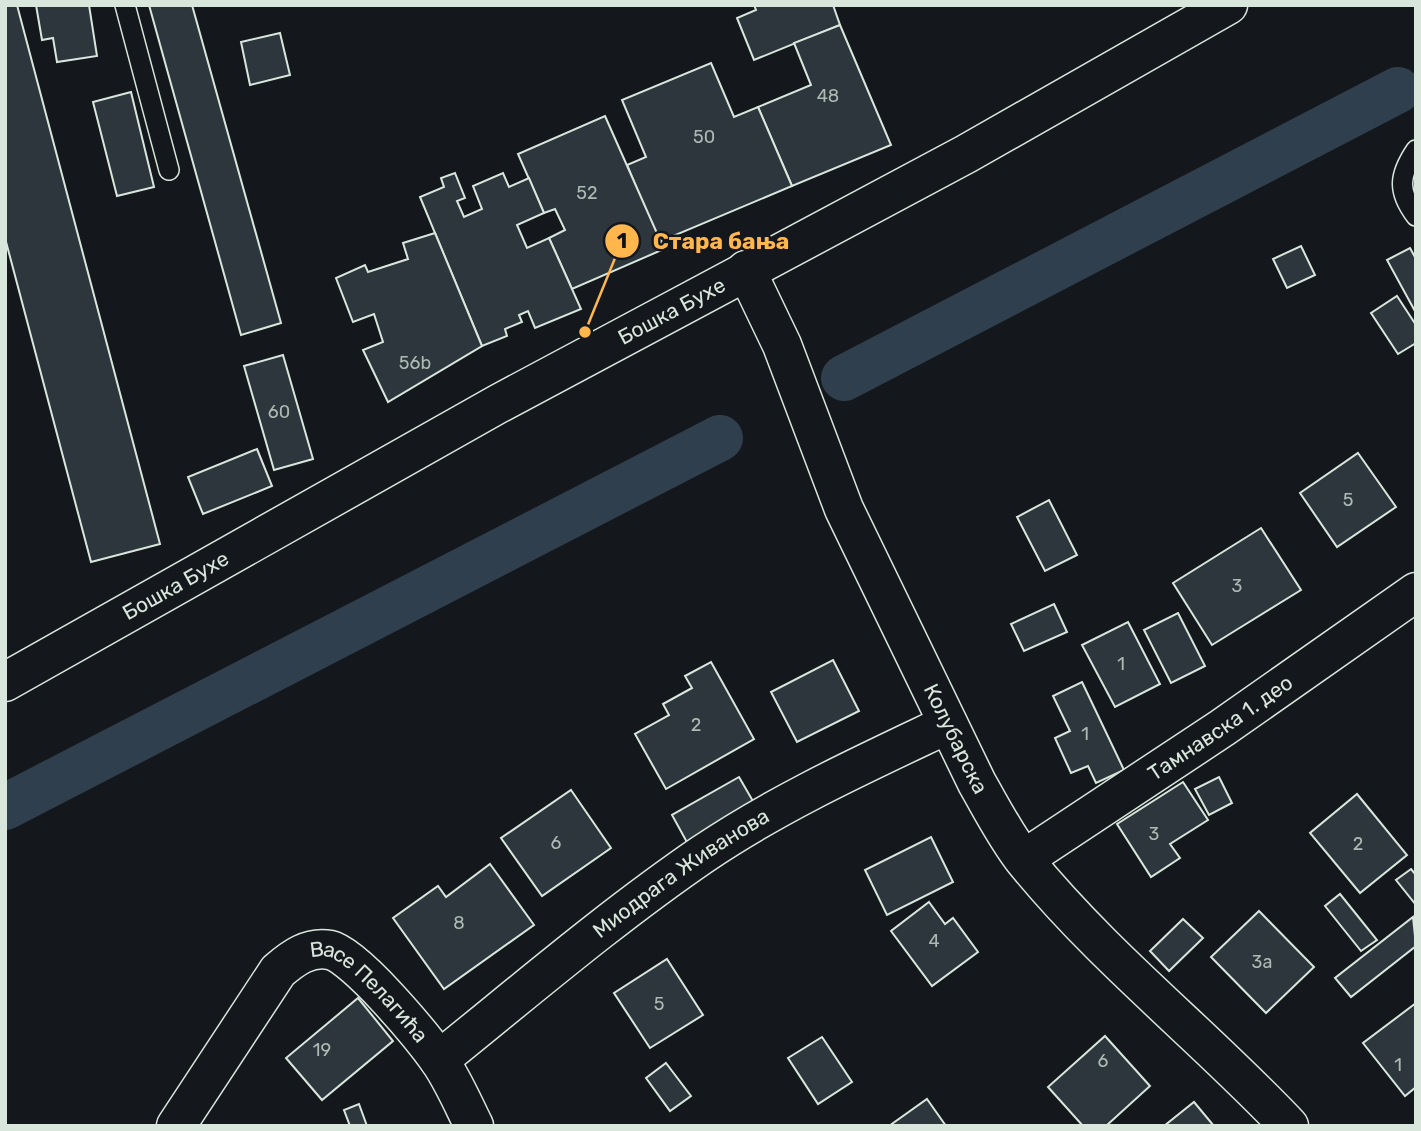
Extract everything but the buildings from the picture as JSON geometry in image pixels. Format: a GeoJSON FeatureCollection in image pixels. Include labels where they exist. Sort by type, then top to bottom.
{"type":"FeatureCollection","features":[{"type":"Feature","properties":{"kind":"street","name":"Бошка Бухе"},"geometry":{"type":"LineString","coordinates":[[5,682],[498,404],[966,154],[1228,5]]}},
{"type":"Feature","properties":{"kind":"street","name":"Колубарска"},"geometry":{"type":"LineString","coordinates":[[746,270],[782,345],[844,509],[977,783],[1024,859],[1149,991],[1289,1126]]}},
{"type":"Feature","properties":{"kind":"street","name":"Тамнавска 1. део"},"geometry":{"type":"LineString","coordinates":[[1024,859],[1222,728],[1416,592]]}},
{"type":"Feature","properties":{"kind":"street","name":"Миодрага Живанова"},"geometry":{"type":"LineString","coordinates":[[439,1060],[621,913],[705,852],[807,791],[948,724]]}},
{"type":"Feature","properties":{"kind":"street","name":"Васе Пелагића"},"geometry":{"type":"LineString","coordinates":[[176,1126],[278,971],[305,952],[330,950],[349,959],[439,1060],[474,1126]]}},
{"type":"Feature","properties":{"kind":"lane"},"geometry":{"type":"LineString","coordinates":[[125,5],[169,170]]}},
{"type":"Feature","properties":{"kind":"lane"},"geometry":{"type":"LineString","coordinates":[[1416,150],[1404,167],[1400,187],[1416,216]]}},
{"type":"Feature","properties":{"kind":"waterway"},"geometry":{"type":"LineString","coordinates":[[844,378],[1398,90]]}},
{"type":"Feature","properties":{"kind":"waterway"},"geometry":{"type":"LineString","coordinates":[[5,807],[720,438]]}},
{"type":"Feature","properties":{"kind":"place","name":"Стара бања"},"geometry":{"type":"Point","coordinates":[585,332]}}]}
